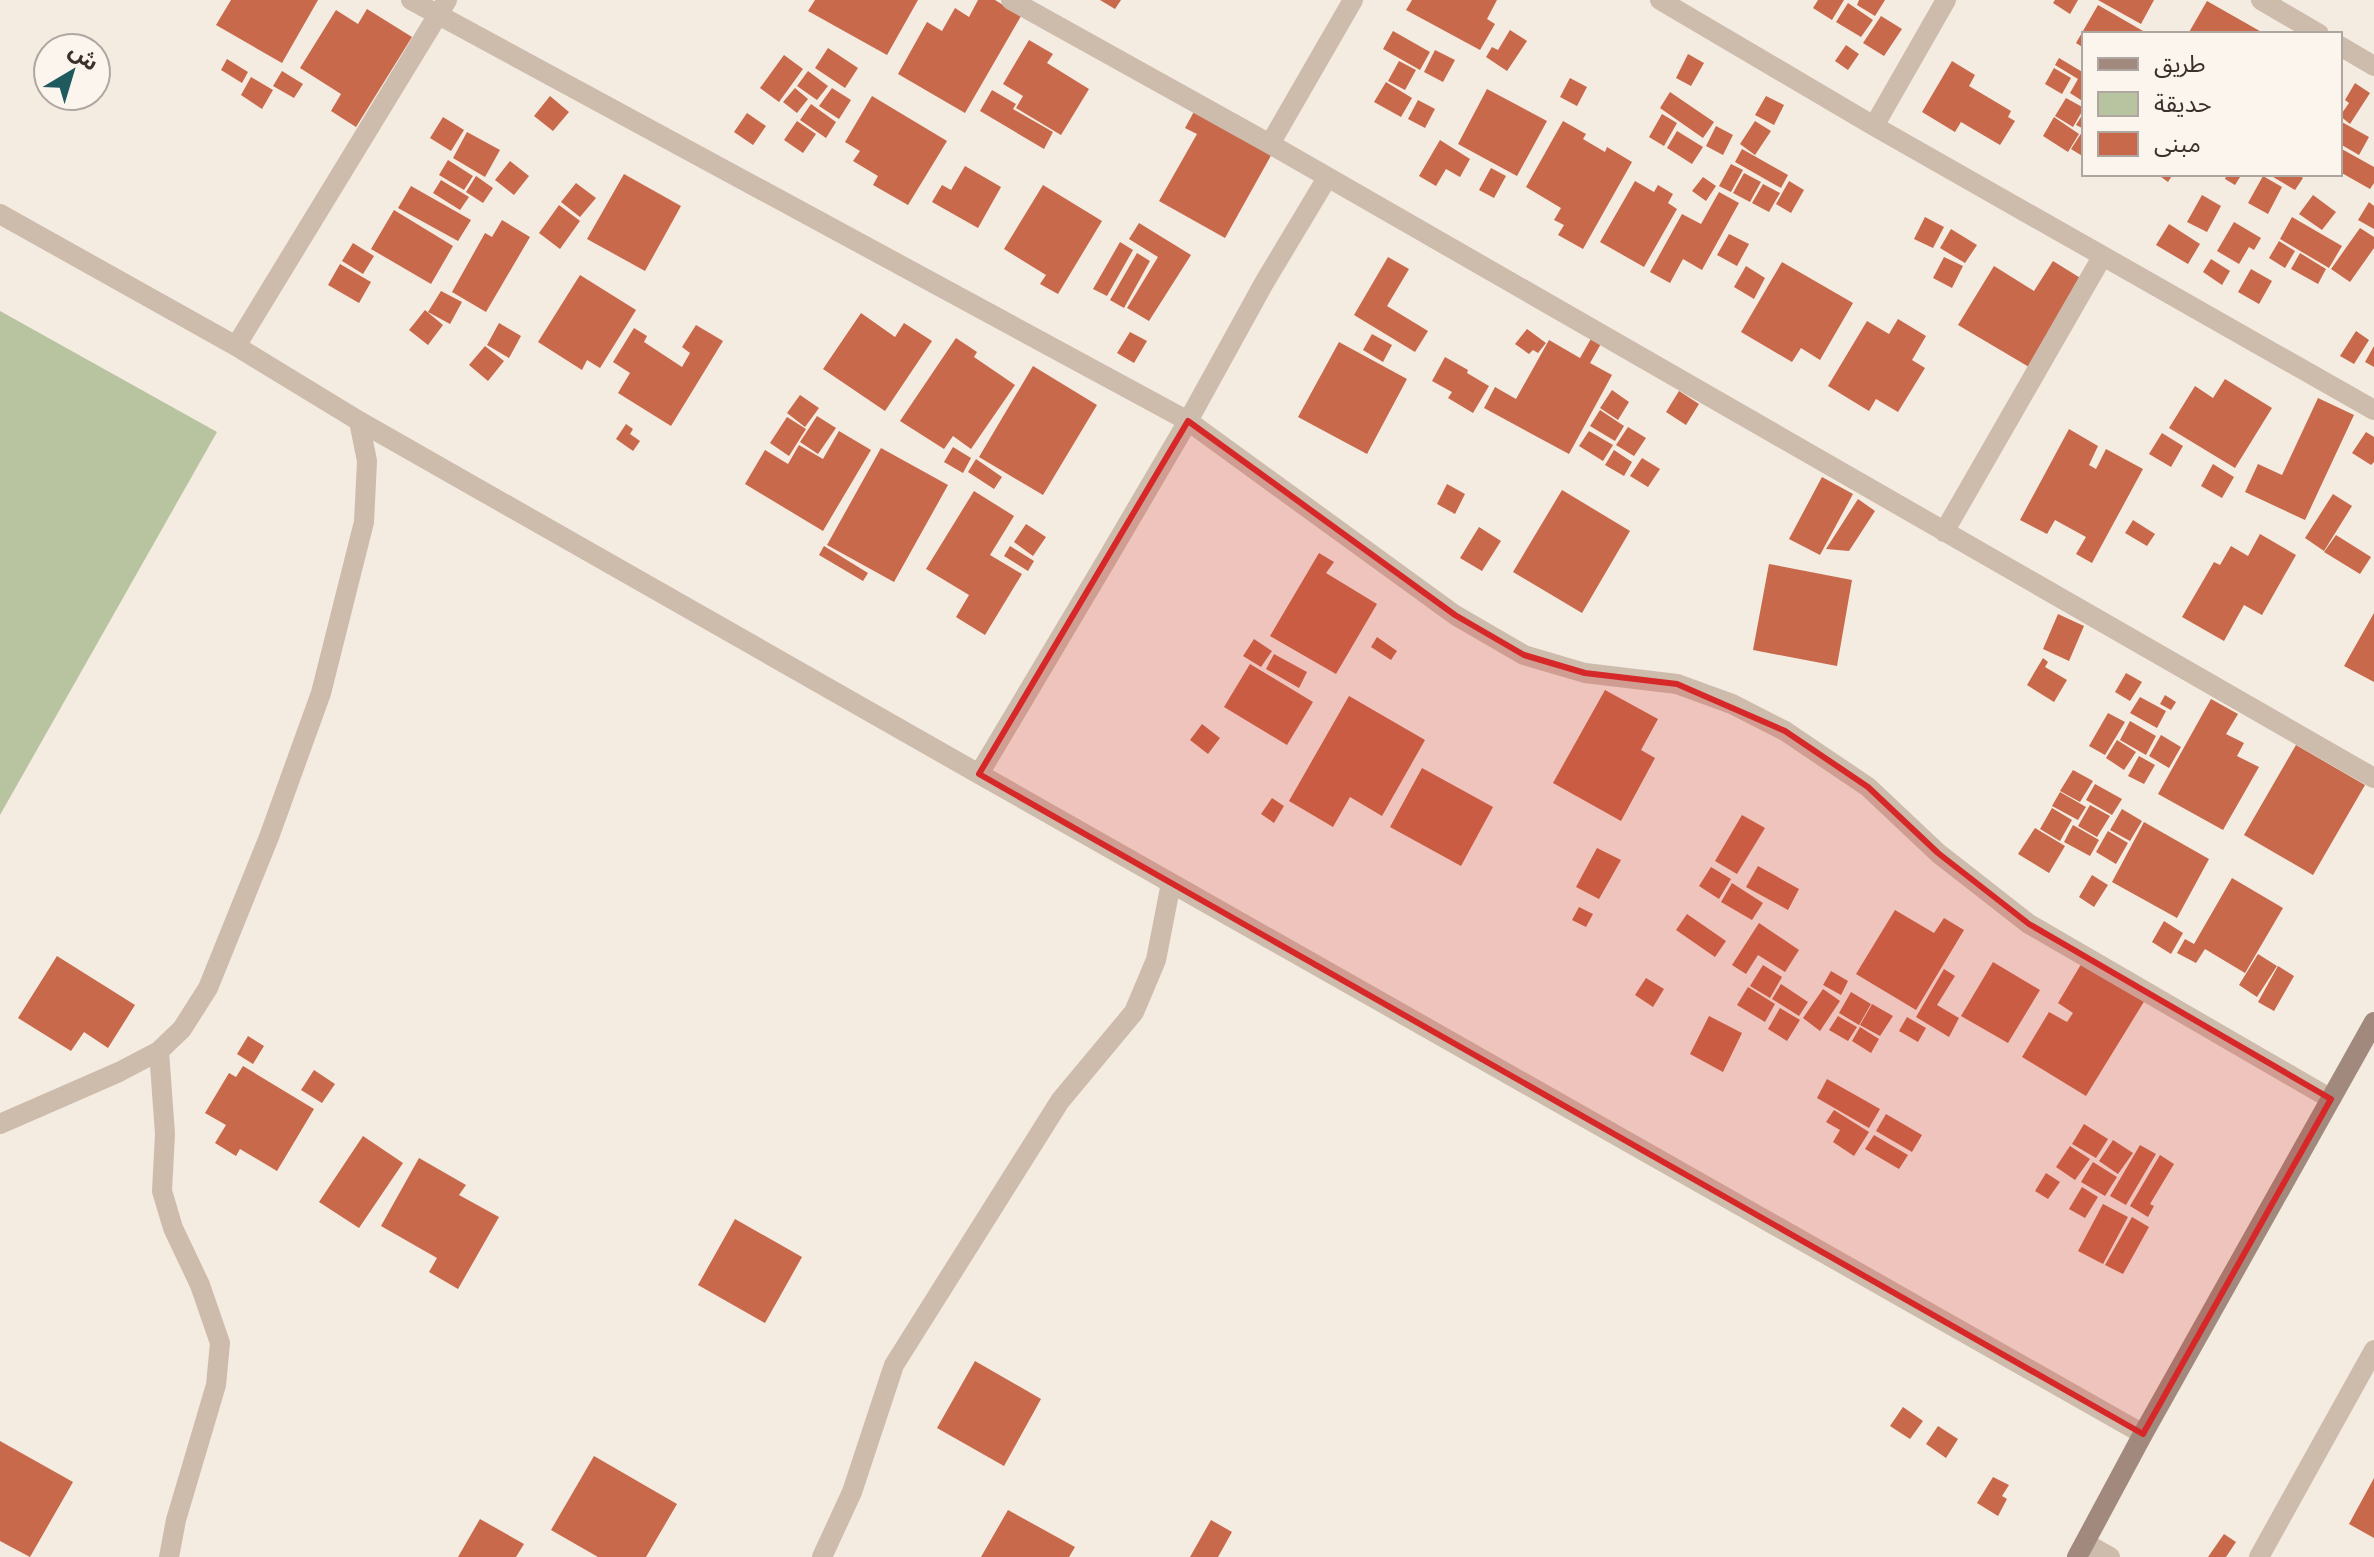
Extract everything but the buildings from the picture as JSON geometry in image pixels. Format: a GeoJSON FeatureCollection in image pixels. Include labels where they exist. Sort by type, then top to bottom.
{"type":"FeatureCollection","features":[{"type":"Feature","properties":{"kind":"street"},"geometry":{"type":"LineString","coordinates":[[411,0],[442,8],[1188,421],[1455,615],[1524,655],[1585,673],[1677,684],[1732,704],[1785,731],[1868,787],[1938,853],[2029,924],[2331,1099]]}},
{"type":"Feature","properties":{"kind":"street"},"geometry":{"type":"LineString","coordinates":[[1011,0],[1270,144],[2374,778]]}},
{"type":"Feature","properties":{"kind":"street"},"geometry":{"type":"LineString","coordinates":[[1270,144],[1353,0]]}},
{"type":"Feature","properties":{"kind":"street"},"geometry":{"type":"LineString","coordinates":[[1660,0],[2102,257],[2374,410]]}},
{"type":"Feature","properties":{"kind":"street"},"geometry":{"type":"LineString","coordinates":[[1874,126],[1946,0]]}},
{"type":"Feature","properties":{"kind":"street"},"geometry":{"type":"LineString","coordinates":[[2261,0],[2316,32]]}},
{"type":"Feature","properties":{"kind":"street"},"geometry":{"type":"LineString","coordinates":[[236,346],[442,8]]}},
{"type":"Feature","properties":{"kind":"street"},"geometry":{"type":"LineString","coordinates":[[2342,47],[2374,66]]}},
{"type":"Feature","properties":{"kind":"street"},"geometry":{"type":"LineString","coordinates":[[979,774],[1188,421],[1264,283],[1327,178]]}},
{"type":"Feature","properties":{"kind":"street"},"geometry":{"type":"LineString","coordinates":[[0,214],[2143,1434]]}},
{"type":"Feature","properties":{"kind":"street"},"geometry":{"type":"LineString","coordinates":[[1944,532],[2102,257]]}},
{"type":"Feature","properties":{"kind":"street"},"geometry":{"type":"LineString","coordinates":[[0,1124],[159,1051],[182,1029],[208,988],[269,837],[321,693],[364,522],[367,461],[359,421]]}},
{"type":"Feature","properties":{"kind":"street"},"geometry":{"type":"LineString","coordinates":[[822,1557],[852,1492],[894,1365],[1060,1101],[1134,1012],[1156,960],[1171,883]]}},
{"type":"Feature","properties":{"kind":"street"},"geometry":{"type":"LineString","coordinates":[[2110,1557],[2081,1550],[2374,1022]]}},
{"type":"Feature","properties":{"kind":"street"},"geometry":{"type":"LineString","coordinates":[[159,1051],[165,1134],[162,1191],[173,1228],[200,1285],[220,1343],[216,1385],[176,1520],[169,1557]]}},
{"type":"Feature","properties":{"kind":"street"},"geometry":{"type":"LineString","coordinates":[[2259,1557],[2374,1350]]}},
{"type":"Feature","properties":{"kind":"highlighted area"},"geometry":{"type":"Polygon","coordinates":[[[1188,421],[1455,615],[1524,655],[1585,673],[1677,684],[1785,731],[1868,787],[1938,853],[2029,924],[2331,1099],[2143,1434],[979,774],[1188,421]]]}},
{"type":"Feature","properties":{"kind":"green space"},"geometry":{"type":"Polygon","coordinates":[[[0,311],[217,432],[0,815],[0,311]]]}}]}
